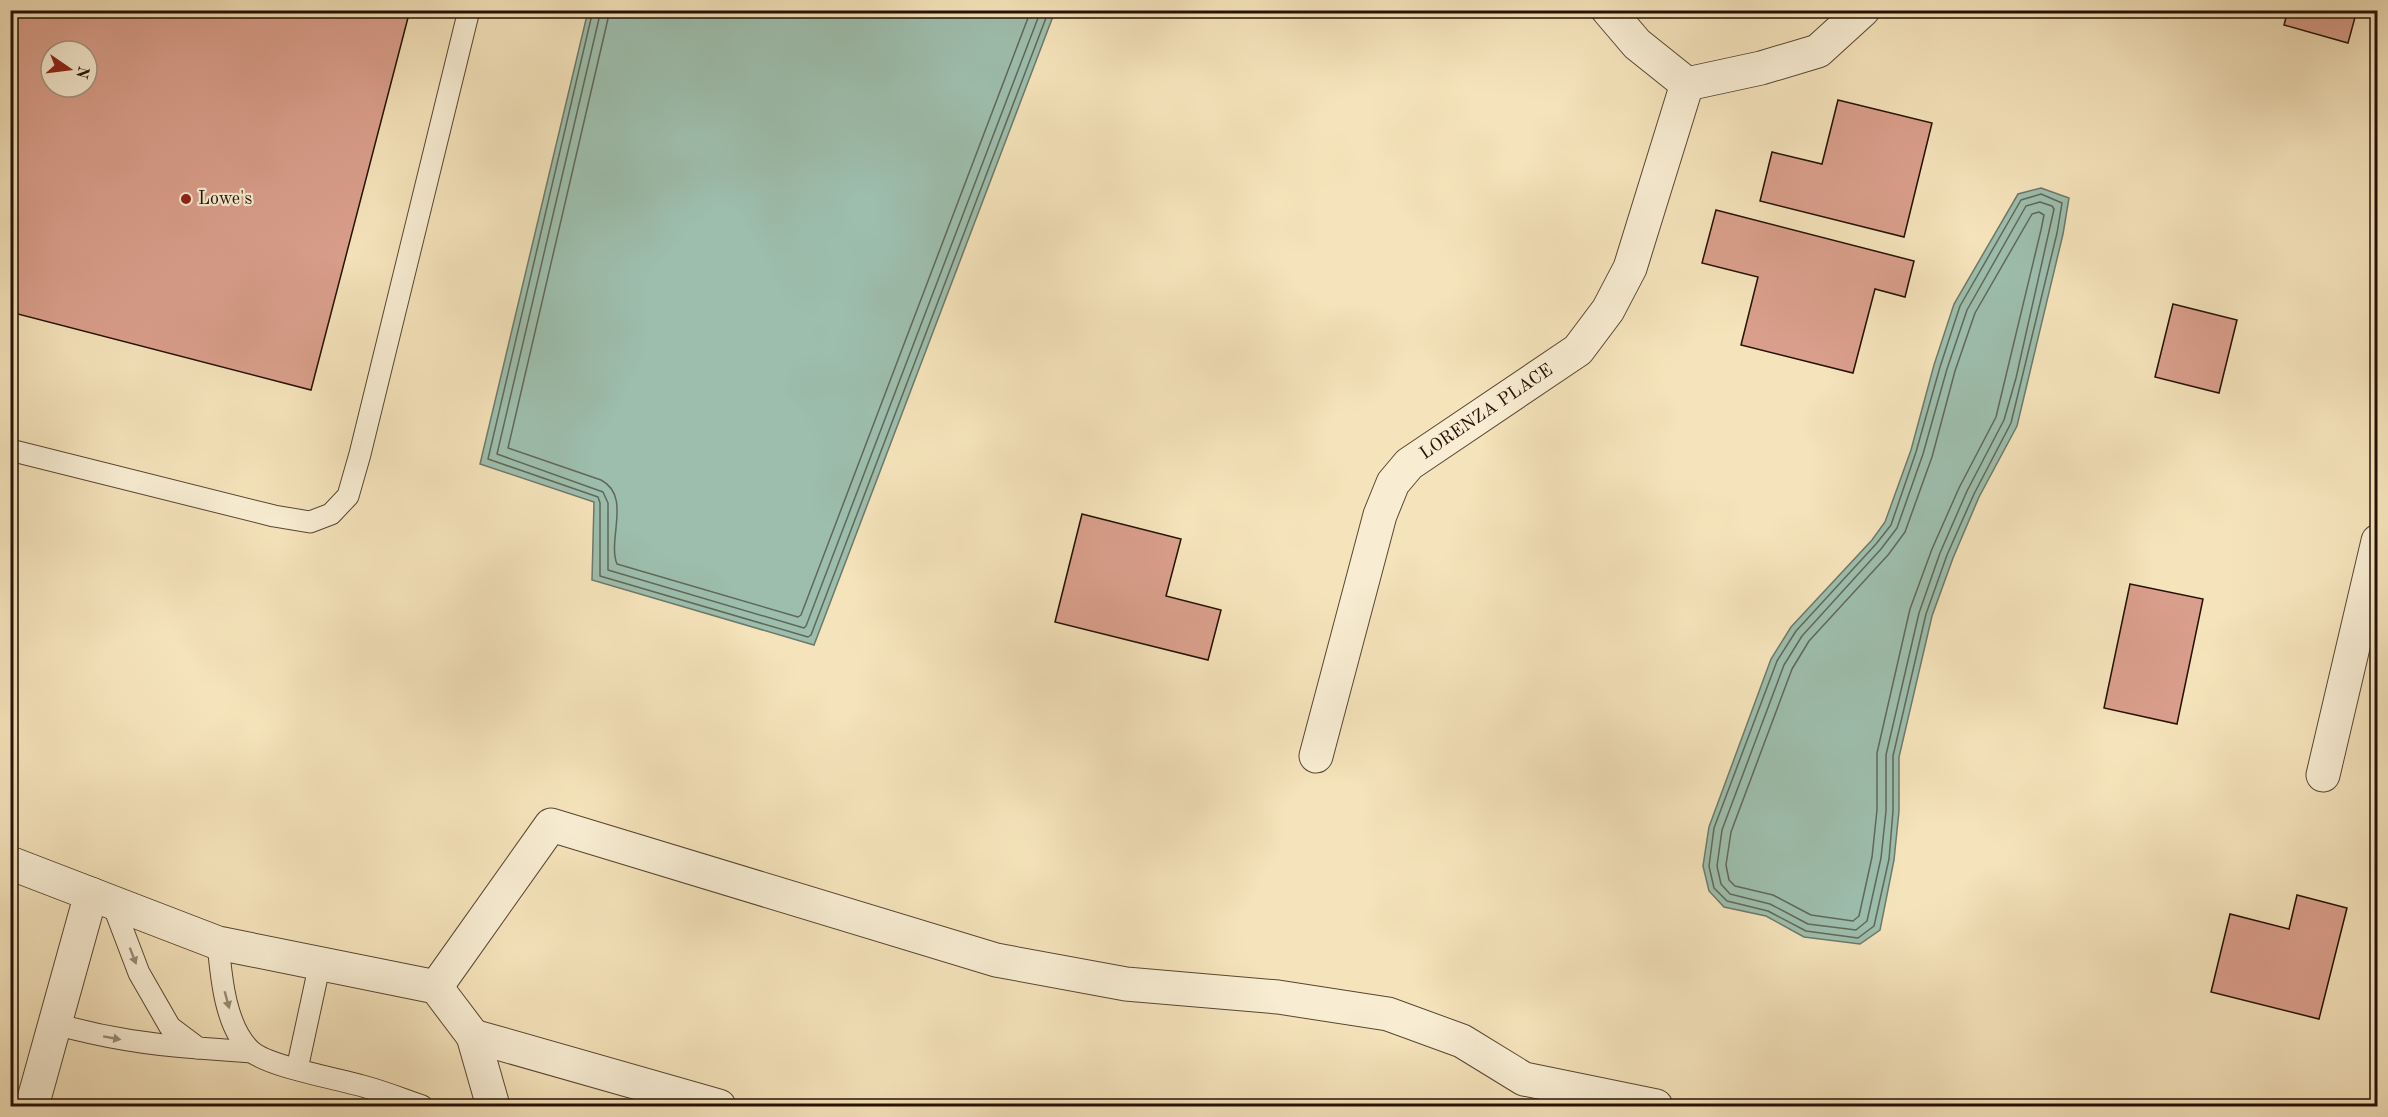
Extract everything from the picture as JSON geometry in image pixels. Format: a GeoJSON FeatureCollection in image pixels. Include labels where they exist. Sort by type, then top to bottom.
{"type":"FeatureCollection","features":[{"type":"Feature","properties":{"kind":"street"},"geometry":{"type":"LineString","coordinates":[[1608,10],[1636,44],[1687,84],[1761,68],[1818,51],[1863,10]]}},
{"type":"Feature","properties":{"kind":"street","name":"LORENZA PLACE"},"geometry":{"type":"LineString","coordinates":[[1316,756],[1380,515],[1393,483],[1409,464],[1578,350],[1608,309],[1630,268],[1687,84]]}},
{"type":"Feature","properties":{"kind":"street"},"geometry":{"type":"LineString","coordinates":[[2323,775],[2378,541]]}},
{"type":"Feature","properties":{"kind":"street"},"geometry":{"type":"LineString","coordinates":[[436,987],[551,825],[996,960],[1126,984],[1278,996],[1388,1014],[1462,1041],[1524,1079],[1656,1107]]}},
{"type":"Feature","properties":{"kind":"street"},"geometry":{"type":"LineString","coordinates":[[10,863],[218,943],[436,987],[473,1036],[493,1107]]}},
{"type":"Feature","properties":{"kind":"street"},"geometry":{"type":"LineString","coordinates":[[32,1107],[55,1024],[102,898]]}},
{"type":"Feature","properties":{"kind":"street"},"geometry":{"type":"LineString","coordinates":[[473,1036],[719,1107]]}},
{"type":"Feature","properties":{"kind":"lane"},"geometry":{"type":"LineString","coordinates":[[10,450],[274,516],[310,522],[331,514],[348,496],[360,454],[469,10]]}},
{"type":"Feature","properties":{"kind":"lane"},"geometry":{"type":"LineString","coordinates":[[102,898],[170,1027],[198,1048]]}},
{"type":"Feature","properties":{"kind":"lane"},"geometry":{"type":"LineString","coordinates":[[218,943],[227,1003],[237,1033],[252,1052]]}},
{"type":"Feature","properties":{"kind":"lane"},"geometry":{"type":"LineString","coordinates":[[297,1069],[320,963]]}},
{"type":"Feature","properties":{"kind":"lane"},"geometry":{"type":"LineString","coordinates":[[55,1024],[100,1036],[152,1045],[252,1052],[278,1064],[368,1087],[423,1107]]}},
{"type":"Feature","properties":{"kind":"water"},"geometry":{"type":"Polygon","coordinates":[[[588,11],[1055,11],[814,645],[592,580],[594,502],[480,464],[588,11]]]}},
{"type":"Feature","properties":{"kind":"water"},"geometry":{"type":"Polygon","coordinates":[[[2041,188],[2069,198],[2063,234],[2017,426],[1979,497],[1932,616],[1899,757],[1899,811],[1894,860],[1880,930],[1860,944],[1804,937],[1766,916],[1724,907],[1709,891],[1703,866],[1709,827],[1771,659],[1791,627],[1872,540],[1885,522],[1911,450],[1934,365],[1954,304],[2018,194],[2041,188]]]}},
{"type":"Feature","properties":{"kind":"building","name":"Lowe's"},"geometry":{"type":"Polygon","coordinates":[[[10,10],[410,10],[311,390],[10,312],[10,10]]]}},
{"type":"Feature","properties":{"kind":"building"},"geometry":{"type":"Polygon","coordinates":[[[2288,10],[2357,10],[2348,43],[2284,25],[2288,10]]]}},
{"type":"Feature","properties":{"kind":"building"},"geometry":{"type":"Polygon","coordinates":[[[1838,100],[1932,123],[1904,237],[1760,201],[1772,152],[1822,164],[1838,100]]]}},
{"type":"Feature","properties":{"kind":"building"},"geometry":{"type":"Polygon","coordinates":[[[1716,210],[1914,261],[1905,297],[1875,289],[1853,373],[1741,345],[1758,277],[1702,263],[1716,210]]]}},
{"type":"Feature","properties":{"kind":"building"},"geometry":{"type":"Polygon","coordinates":[[[2173,304],[2237,320],[2219,393],[2155,377],[2173,304]]]}},
{"type":"Feature","properties":{"kind":"building"},"geometry":{"type":"Polygon","coordinates":[[[1082,514],[1181,539],[1166,596],[1221,610],[1208,660],[1055,622],[1082,514]]]}},
{"type":"Feature","properties":{"kind":"building"},"geometry":{"type":"Polygon","coordinates":[[[2130,584],[2203,599],[2177,724],[2104,708],[2130,584]]]}},
{"type":"Feature","properties":{"kind":"building"},"geometry":{"type":"Polygon","coordinates":[[[2297,895],[2347,908],[2319,1019],[2211,992],[2230,914],[2289,929],[2297,895]]]}},
{"type":"Feature","properties":{"kind":"place","name":"Lowe's"},"geometry":{"type":"Point","coordinates":[186,199]}}]}
